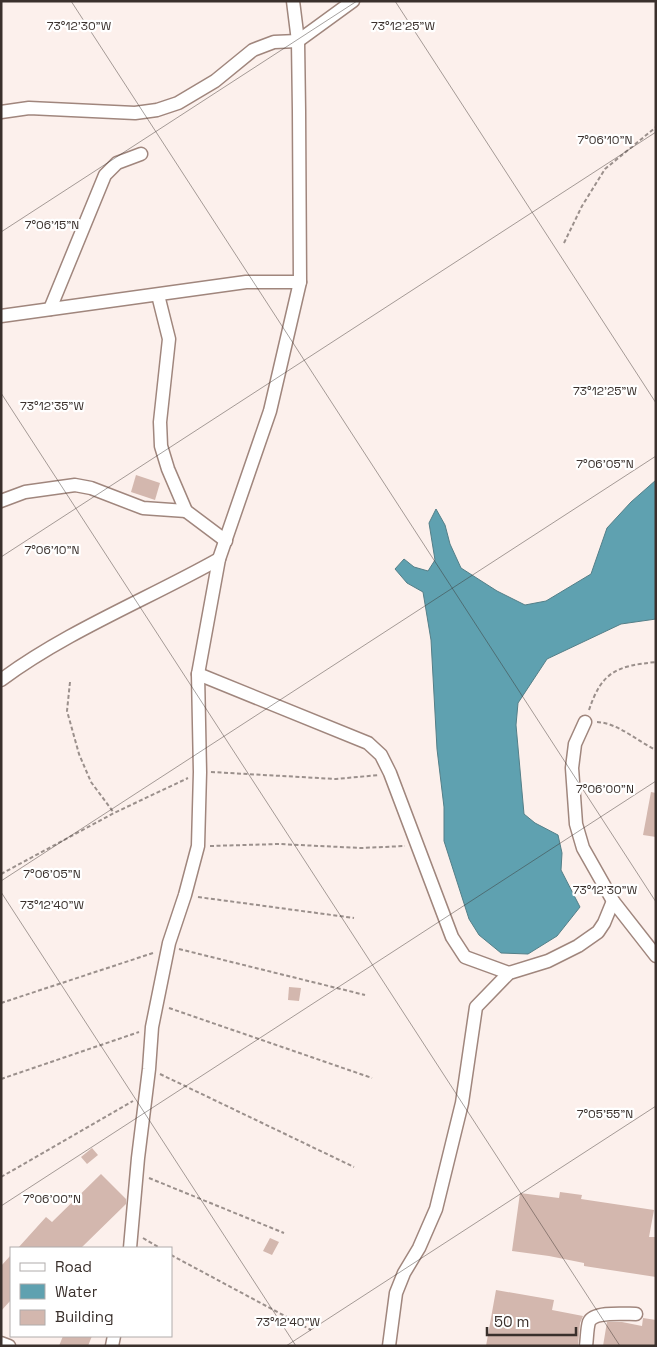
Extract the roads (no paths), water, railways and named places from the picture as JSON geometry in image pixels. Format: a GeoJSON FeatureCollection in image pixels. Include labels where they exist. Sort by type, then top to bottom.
{"type":"FeatureCollection","features":[{"type":"Feature","properties":{"kind":"street"},"geometry":{"type":"LineString","coordinates":[[130,1247],[152,1027],[168,947],[198,846],[200,772],[198,674],[219,559],[270,411],[300,282],[298,41],[293,1]]}},
{"type":"Feature","properties":{"kind":"street"},"geometry":{"type":"LineString","coordinates":[[1,112],[29,108],[135,113],[157,110],[178,103],[215,81],[253,50],[274,42],[298,41],[354,1]]}},
{"type":"Feature","properties":{"kind":"street"},"geometry":{"type":"LineString","coordinates":[[50,310],[105,175],[117,163],[141,154]]}},
{"type":"Feature","properties":{"kind":"street"},"geometry":{"type":"LineString","coordinates":[[1,316],[246,282],[300,282]]}},
{"type":"Feature","properties":{"kind":"street"},"geometry":{"type":"LineString","coordinates":[[158,295],[169,339],[160,422],[161,446],[168,469],[186,511],[226,541]]}},
{"type":"Feature","properties":{"kind":"street"},"geometry":{"type":"LineString","coordinates":[[1,501],[25,492],[75,485],[91,488],[143,508],[186,511]]}},
{"type":"Feature","properties":{"kind":"street"},"geometry":{"type":"LineString","coordinates":[[1,680],[60,642],[219,559]]}},
{"type":"Feature","properties":{"kind":"street"},"geometry":{"type":"LineString","coordinates":[[198,674],[368,743],[381,755],[390,773],[452,937],[464,957],[509,973]]}},
{"type":"Feature","properties":{"kind":"street"},"geometry":{"type":"LineString","coordinates":[[585,722],[575,744],[572,768],[576,824],[583,848],[613,901],[656,956]]}},
{"type":"Feature","properties":{"kind":"street"},"geometry":{"type":"LineString","coordinates":[[389,1346],[396,1293],[436,1209],[462,1102],[476,1007],[509,973],[548,961],[578,946],[598,932],[613,901]]}},
{"type":"Feature","properties":{"kind":"street"},"geometry":{"type":"LineString","coordinates":[[586,1346],[590,1321],[593,1317],[600,1315],[636,1314]]}},
{"type":"Feature","properties":{"kind":"street"},"geometry":{"type":"LineString","coordinates":[[1,1343],[9,1346]]}},
{"type":"Feature","properties":{"kind":"water"},"geometry":{"type":"Polygon","coordinates":[[[656,480],[656,619],[621,624],[547,659],[518,703],[516,725],[524,814],[535,823],[558,835],[562,853],[561,870],[580,907],[557,936],[528,954],[501,953],[479,935],[469,919],[444,841],[444,807],[437,749],[431,640],[423,592],[407,583],[395,569],[404,559],[414,567],[428,571],[435,560],[429,523],[436,509],[445,525],[450,544],[461,568],[497,591],[525,605],[546,601],[591,574],[607,528],[631,502],[656,480]]]}}]}
